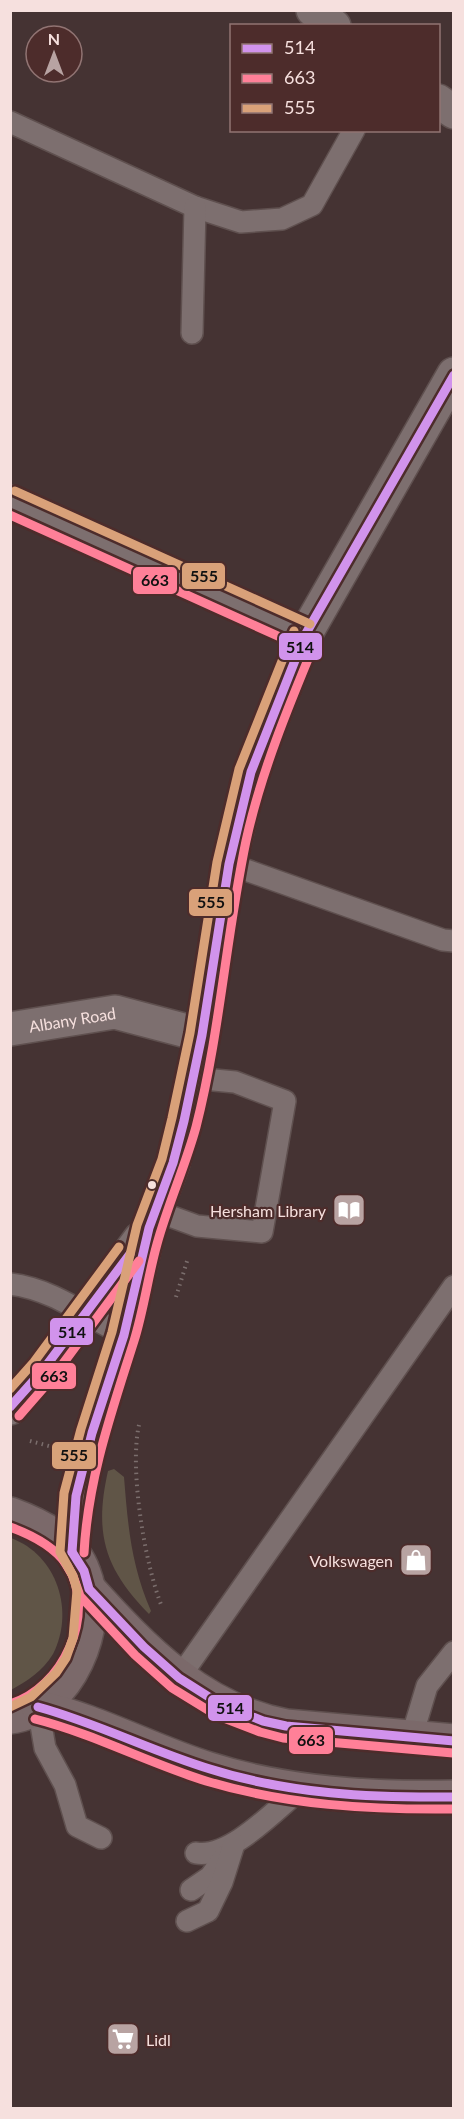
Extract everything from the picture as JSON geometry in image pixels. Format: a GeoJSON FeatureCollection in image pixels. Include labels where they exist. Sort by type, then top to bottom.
{"type":"FeatureCollection","features":[{"type":"Feature","properties":{"kind":"main road"},"geometry":{"type":"LineString","coordinates":[[10,1514],[51,1533],[72,1552],[84,1571],[89,1589],[85,1641],[77,1663],[65,1681],[18,1715]]}},
{"type":"Feature","properties":{"kind":"main road"},"geometry":{"type":"LineString","coordinates":[[89,1589],[144,1647],[179,1678],[220,1704],[263,1721],[325,1731],[453,1741]]}},
{"type":"Feature","properties":{"kind":"main road"},"geometry":{"type":"LineString","coordinates":[[18,1715],[91,1722],[214,1771],[301,1789],[420,1798],[453,1797]]}},
{"type":"Feature","properties":{"kind":"street"},"geometry":{"type":"LineString","coordinates":[[313,10],[331,24]]}},
{"type":"Feature","properties":{"kind":"street"},"geometry":{"type":"LineString","coordinates":[[440,102],[453,112]]}},
{"type":"Feature","properties":{"kind":"street"},"geometry":{"type":"LineString","coordinates":[[72,1552],[76,1496],[92,1433],[124,1335],[152,1220],[173,1163],[193,1078],[229,864],[251,772],[305,635],[453,374]]}},
{"type":"Feature","properties":{"kind":"street"},"geometry":{"type":"LineString","coordinates":[[10,502],[305,635]]}},
{"type":"Feature","properties":{"kind":"street","name":"Albany Road"},"geometry":{"type":"LineString","coordinates":[[10,1029],[114,1012],[202,1035]]}},
{"type":"Feature","properties":{"kind":"street"},"geometry":{"type":"LineString","coordinates":[[10,1408],[43,1370],[152,1220]]}},
{"type":"Feature","properties":{"kind":"lane"},"geometry":{"type":"LineString","coordinates":[[10,122],[195,207],[241,222],[282,219],[312,205],[353,132]]}},
{"type":"Feature","properties":{"kind":"lane"},"geometry":{"type":"LineString","coordinates":[[192,333],[195,207]]}},
{"type":"Feature","properties":{"kind":"lane"},"geometry":{"type":"LineString","coordinates":[[229,864],[443,940],[453,941]]}},
{"type":"Feature","properties":{"kind":"lane"},"geometry":{"type":"LineString","coordinates":[[152,1220],[262,1232],[285,1101],[235,1082],[193,1078]]}},
{"type":"Feature","properties":{"kind":"lane"},"geometry":{"type":"LineString","coordinates":[[10,1284],[54,1294],[84,1315],[124,1335]]}},
{"type":"Feature","properties":{"kind":"lane"},"geometry":{"type":"LineString","coordinates":[[179,1678],[453,1286]]}},
{"type":"Feature","properties":{"kind":"lane"},"geometry":{"type":"LineString","coordinates":[[411,1739],[427,1686],[453,1652]]}},
{"type":"Feature","properties":{"kind":"lane"},"geometry":{"type":"LineString","coordinates":[[18,1715],[45,1748],[65,1785],[79,1835],[101,1838]]}},
{"type":"Feature","properties":{"kind":"lane"},"geometry":{"type":"LineString","coordinates":[[191,1890],[210,1876],[234,1844],[301,1789]]}},
{"type":"Feature","properties":{"kind":"lane"},"geometry":{"type":"LineString","coordinates":[[196,1853],[208,1855],[234,1844]]}},
{"type":"Feature","properties":{"kind":"lane"},"geometry":{"type":"LineString","coordinates":[[188,1921],[208,1911],[222,1882],[234,1844]]}},
{"type":"Feature","properties":{"kind":"path"},"geometry":{"type":"LineString","coordinates":[[176,1299],[186,1266]]}},
{"type":"Feature","properties":{"kind":"path"},"geometry":{"type":"LineString","coordinates":[[141,1418],[137,1435],[141,1519],[147,1565],[163,1610]]}},
{"type":"Feature","properties":{"kind":"path"},"geometry":{"type":"LineString","coordinates":[[27,1439],[57,1449]]}},
{"type":"Feature","properties":{"kind":"shaded area"},"geometry":{"type":"Polygon","coordinates":[[[114,1469],[124,1477],[132,1545],[139,1578],[151,1611],[149,1614],[122,1581],[106,1548],[102,1513],[104,1493],[108,1471],[114,1469]]]}},
{"type":"Feature","properties":{"kind":"shaded area"},"geometry":{"type":"Polygon","coordinates":[[[11,1538],[27,1546],[40,1557],[50,1571],[62,1603],[62,1620],[59,1637],[49,1660],[34,1675],[11,1690],[11,1538]]]}},
{"type":"Feature","properties":{"kind":"transit line","name":"514"},"geometry":{"type":"LineString","coordinates":[[72,1552],[76,1496],[92,1433],[124,1335],[149,1228],[173,1163],[184,1121],[202,1035],[229,864],[251,772],[305,635],[454,375]]}},
{"type":"Feature","properties":{"kind":"transit line","name":"555"},"geometry":{"type":"LineString","coordinates":[[15,491],[310,624]]}},
{"type":"Feature","properties":{"kind":"transit line","name":"663"},"geometry":{"type":"LineString","coordinates":[[10,515],[300,646]]}},
{"type":"Feature","properties":{"kind":"transit line","name":"555"},"geometry":{"type":"LineString","coordinates":[[10,1707],[31,1697],[56,1673],[66,1658],[73,1638],[77,1590],[73,1576],[60,1552],[64,1493],[81,1429],[112,1332],[137,1225],[162,1159],[172,1118],[190,1033],[217,862],[239,769],[294,631]]}},
{"type":"Feature","properties":{"kind":"transit line","name":"663"},"geometry":{"type":"LineString","coordinates":[[84,1553],[90,1498],[102,1445],[137,1329],[157,1244],[192,1142],[204,1092],[239,877],[252,815],[276,739],[316,640]]}},
{"type":"Feature","properties":{"kind":"transit line","name":"555"},"geometry":{"type":"LineString","coordinates":[[10,1389],[34,1362],[119,1247]]}},
{"type":"Feature","properties":{"kind":"transit line","name":"514"},"geometry":{"type":"LineString","coordinates":[[10,1407],[43,1370],[130,1254]]}},
{"type":"Feature","properties":{"kind":"transit line","name":"663"},"geometry":{"type":"LineString","coordinates":[[19,1416],[53,1377],[139,1261]]}},
{"type":"Feature","properties":{"kind":"transit line","name":"663"},"geometry":{"type":"LineString","coordinates":[[10,1527],[42,1542],[62,1558],[76,1584],[78,1605],[76,1627],[70,1647],[59,1666],[45,1683],[29,1696],[10,1704]]}},
{"type":"Feature","properties":{"kind":"transit line","name":"514"},"geometry":{"type":"LineString","coordinates":[[72,1552],[84,1571],[89,1589],[144,1647],[179,1678],[220,1704],[263,1721],[286,1726],[454,1741]]}},
{"type":"Feature","properties":{"kind":"transit line","name":"663"},"geometry":{"type":"LineString","coordinates":[[62,1558],[73,1576],[80,1596],[135,1655],[172,1688],[216,1715],[283,1738],[453,1753]]}},
{"type":"Feature","properties":{"kind":"transit line","name":"514"},"geometry":{"type":"LineString","coordinates":[[38,1707],[188,1762],[270,1784],[330,1793],[392,1797],[454,1797]]}},
{"type":"Feature","properties":{"kind":"transit line","name":"663"},"geometry":{"type":"LineString","coordinates":[[35,1719],[78,1732],[184,1774],[267,1796],[360,1807],[454,1809]]}},
{"type":"Feature","properties":{"kind":"place","name":"Hersham Library"},"geometry":{"type":"Point","coordinates":[349,1210]}},
{"type":"Feature","properties":{"kind":"place","name":"Volkswagen"},"geometry":{"type":"Point","coordinates":[416,1560]}},
{"type":"Feature","properties":{"kind":"place","name":"Lidl"},"geometry":{"type":"Point","coordinates":[123,2039]}}]}
